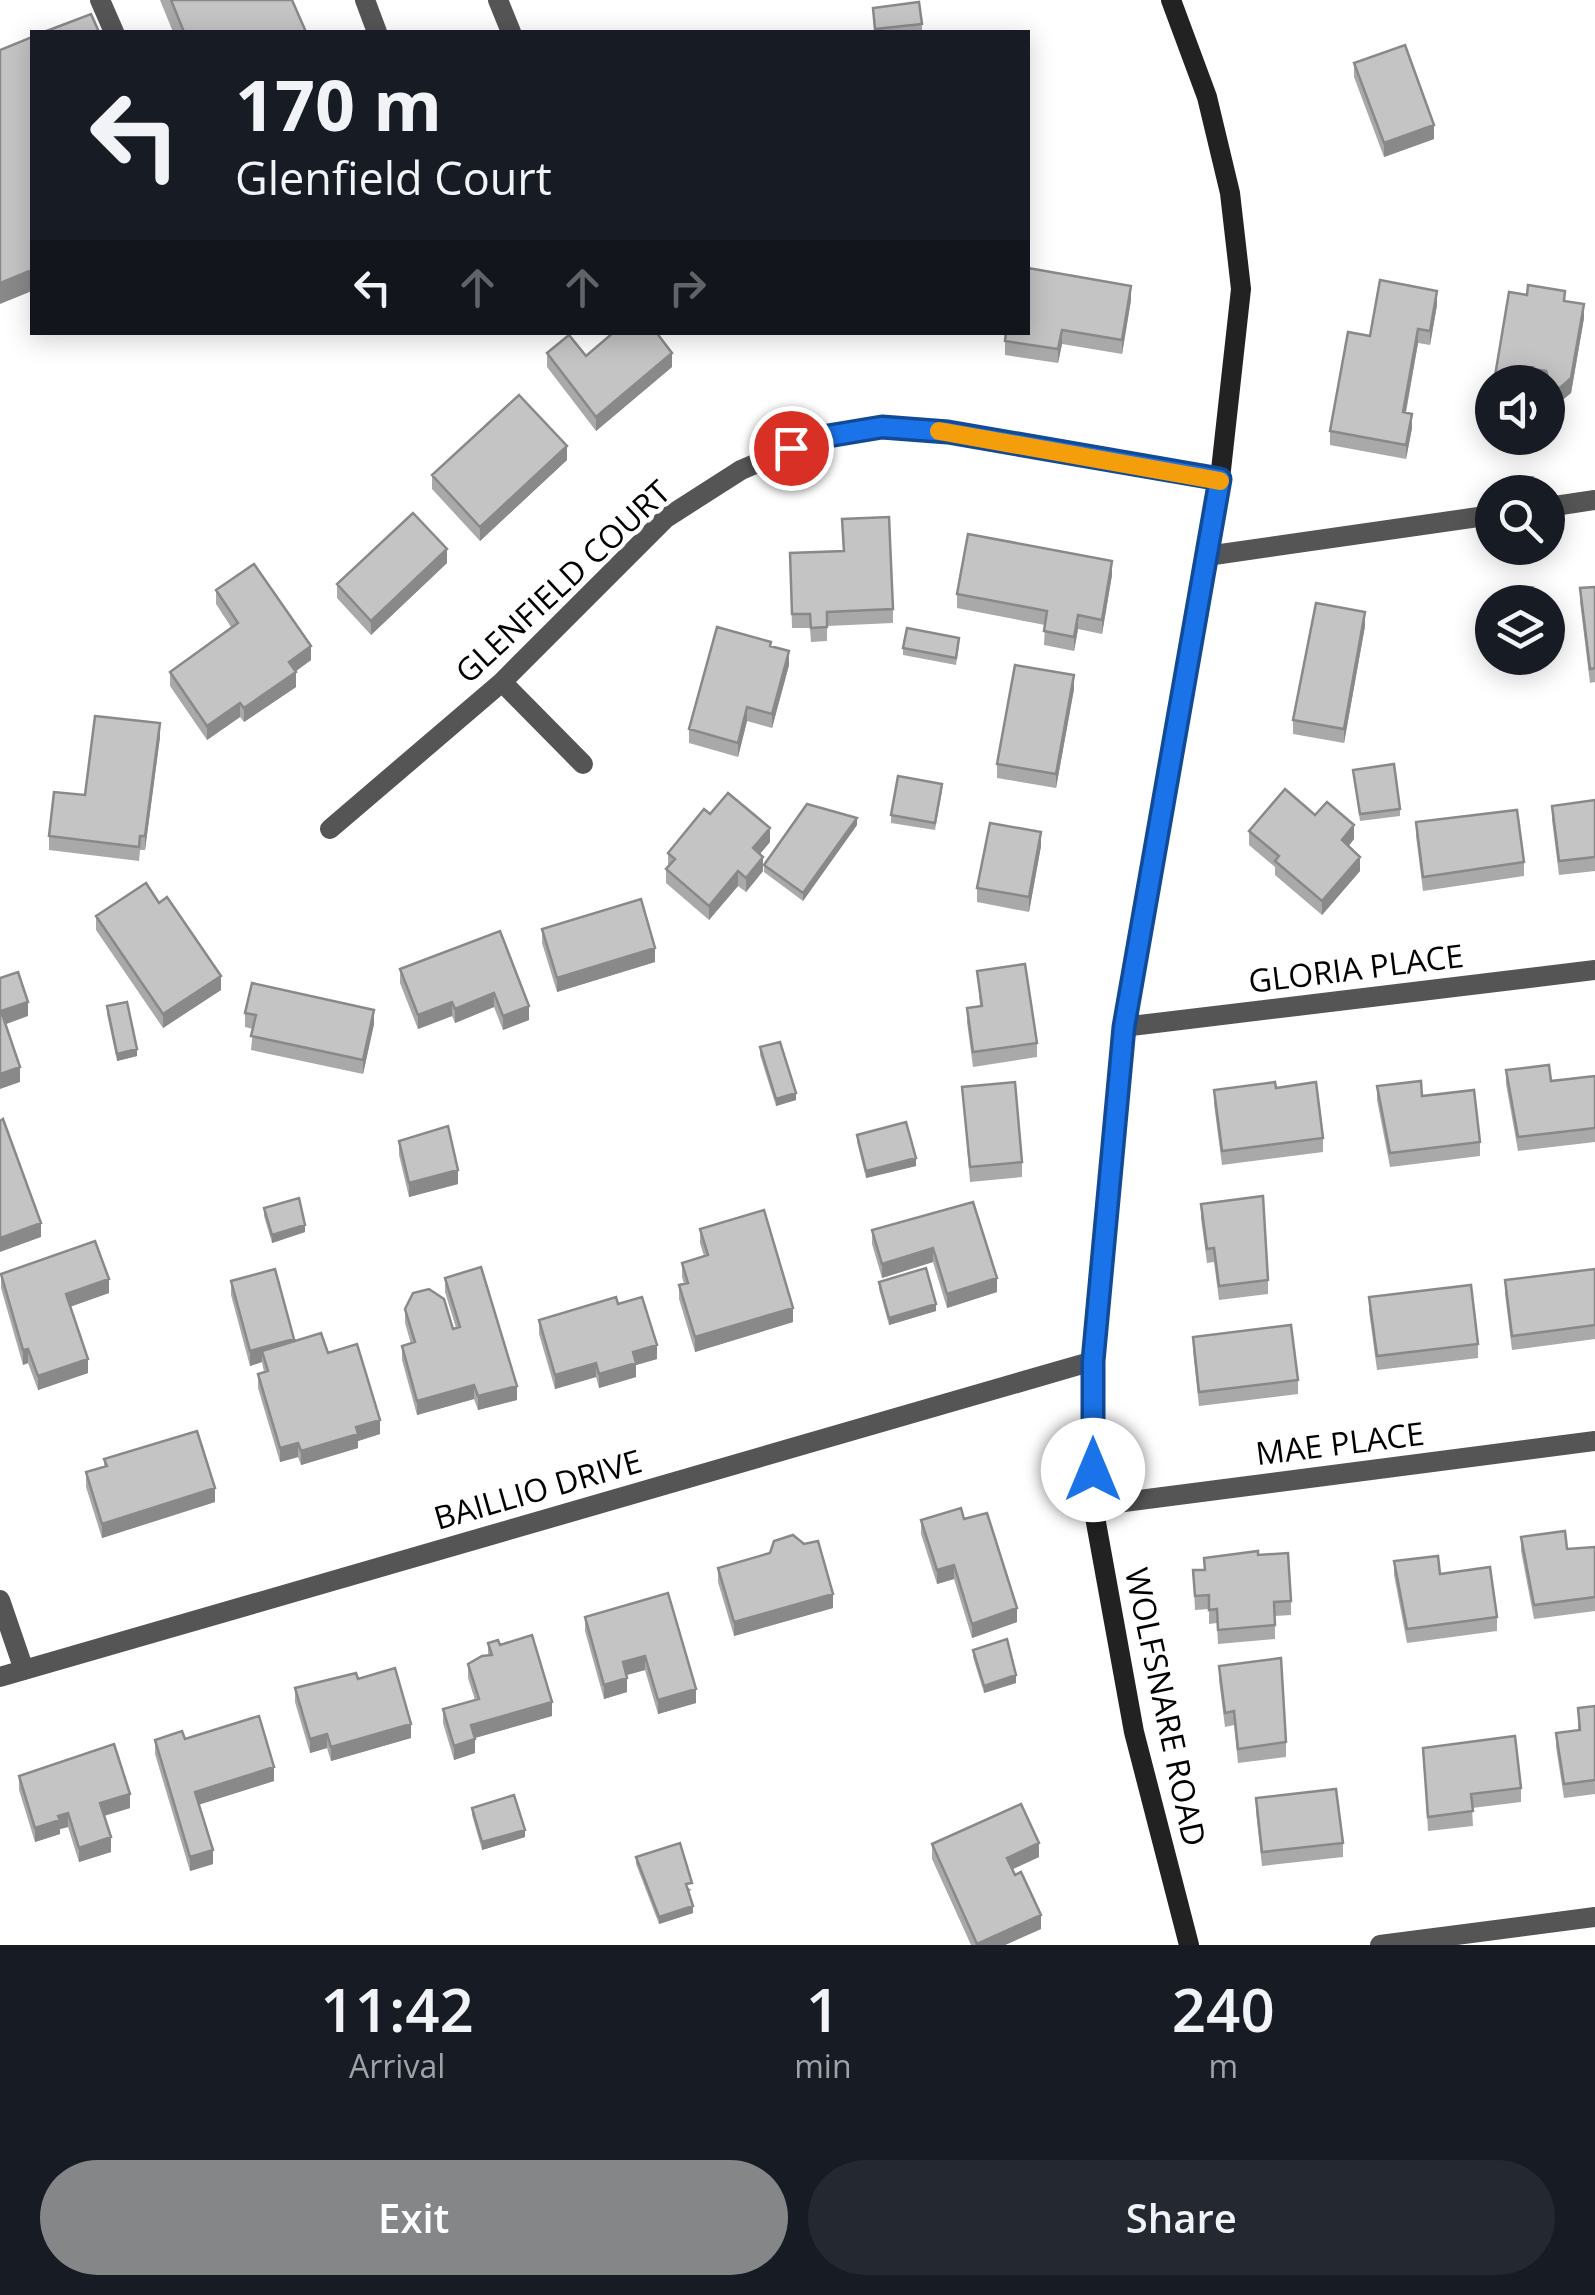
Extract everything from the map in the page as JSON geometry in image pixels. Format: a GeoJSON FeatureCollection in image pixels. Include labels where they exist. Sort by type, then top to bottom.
{"type":"FeatureCollection","features":[{"type":"Feature","properties":{"kind":"street"},"geometry":{"type":"LineString","coordinates":[[100,0],[113,30]]}},
{"type":"Feature","properties":{"kind":"street"},"geometry":{"type":"LineString","coordinates":[[365,0],[376,30]]}},
{"type":"Feature","properties":{"kind":"street"},"geometry":{"type":"LineString","coordinates":[[498,0],[510,30]]}},
{"type":"Feature","properties":{"kind":"street","name":"WOLFSNARE ROAD"},"geometry":{"type":"LineString","coordinates":[[1171,0],[1207,96],[1230,193],[1241,289],[1220,479],[1124,1027],[1093,1361],[1093,1506],[1134,1732],[1189,1945]]}},
{"type":"Feature","properties":{"kind":"street","name":"GLENFIELD COURT"},"geometry":{"type":"LineString","coordinates":[[330,828],[502,682],[666,518],[741,470],[816,438],[882,427],[948,432],[1220,479]]}},
{"type":"Feature","properties":{"kind":"street"},"geometry":{"type":"LineString","coordinates":[[1565,504],[1595,500]]}},
{"type":"Feature","properties":{"kind":"street"},"geometry":{"type":"LineString","coordinates":[[1207,556],[1475,517]]}},
{"type":"Feature","properties":{"kind":"street"},"geometry":{"type":"LineString","coordinates":[[502,682],[582,764]]}},
{"type":"Feature","properties":{"kind":"street","name":"GLORIA PLACE"},"geometry":{"type":"LineString","coordinates":[[1124,1027],[1595,970]]}},
{"type":"Feature","properties":{"kind":"street","name":"BAILLIO DRIVE"},"geometry":{"type":"LineString","coordinates":[[0,1677],[1093,1361]]}},
{"type":"Feature","properties":{"kind":"street","name":"MAE PLACE"},"geometry":{"type":"LineString","coordinates":[[1093,1506],[1595,1442]]}},
{"type":"Feature","properties":{"kind":"street"},"geometry":{"type":"LineString","coordinates":[[0,1600],[24,1670]]}},
{"type":"Feature","properties":{"kind":"street"},"geometry":{"type":"LineString","coordinates":[[1380,1945],[1595,1917]]}},
{"type":"Feature","properties":{"kind":"building"},"geometry":{"type":"Polygon","coordinates":[[[171,0],[292,0],[305,30],[183,30],[171,0]]]}},
{"type":"Feature","properties":{"kind":"building"},"geometry":{"type":"Polygon","coordinates":[[[919,2],[922,24],[875,29],[873,8],[919,2]]]}},
{"type":"Feature","properties":{"kind":"building"},"geometry":{"type":"Polygon","coordinates":[[[91,14],[98,30],[49,30],[91,14]]]}},
{"type":"Feature","properties":{"kind":"building"},"geometry":{"type":"Polygon","coordinates":[[[30,38],[30,271],[0,283],[0,50],[30,38]]]}},
{"type":"Feature","properties":{"kind":"building"},"geometry":{"type":"Polygon","coordinates":[[[1405,45],[1434,125],[1384,143],[1354,63],[1405,45]]]}},
{"type":"Feature","properties":{"kind":"building"},"geometry":{"type":"Polygon","coordinates":[[[1030,268],[1131,286],[1122,340],[1062,330],[1058,349],[1005,341],[1006,335],[1030,335],[1030,268]]]}},
{"type":"Feature","properties":{"kind":"building"},"geometry":{"type":"Polygon","coordinates":[[[1380,280],[1437,291],[1430,331],[1418,329],[1403,412],[1412,414],[1406,445],[1330,431],[1348,332],[1370,336],[1380,280]]]}},
{"type":"Feature","properties":{"kind":"building"},"geometry":{"type":"Polygon","coordinates":[[[1528,285],[1565,291],[1564,301],[1584,304],[1571,378],[1565,383],[1565,365],[1497,365],[1509,292],[1527,295],[1528,285]]]}},
{"type":"Feature","properties":{"kind":"building"},"geometry":{"type":"Polygon","coordinates":[[[569,335],[586,356],[610,335],[658,335],[672,353],[596,417],[547,353],[569,335]]]}},
{"type":"Feature","properties":{"kind":"building"},"geometry":{"type":"Polygon","coordinates":[[[519,395],[567,446],[480,527],[432,475],[519,395]]]}},
{"type":"Feature","properties":{"kind":"building"},"geometry":{"type":"Polygon","coordinates":[[[413,513],[447,549],[371,621],[337,584],[413,513]]]}},
{"type":"Feature","properties":{"kind":"building"},"geometry":{"type":"Polygon","coordinates":[[[889,517],[893,609],[827,612],[827,627],[811,628],[810,614],[792,614],[790,553],[844,551],[842,519],[889,517]]]}},
{"type":"Feature","properties":{"kind":"building"},"geometry":{"type":"Polygon","coordinates":[[[968,534],[1112,561],[1102,620],[1078,615],[1074,637],[1044,631],[1047,611],[957,594],[968,534]]]}},
{"type":"Feature","properties":{"kind":"building"},"geometry":{"type":"Polygon","coordinates":[[[254,564],[311,646],[289,662],[296,672],[244,708],[240,703],[207,726],[170,672],[238,623],[216,590],[254,564]]]}},
{"type":"Feature","properties":{"kind":"building"},"geometry":{"type":"Polygon","coordinates":[[[1595,587],[1595,668],[1590,669],[1580,588],[1595,587]]]}},
{"type":"Feature","properties":{"kind":"building"},"geometry":{"type":"Polygon","coordinates":[[[1316,603],[1365,612],[1344,729],[1293,720],[1316,603]]]}},
{"type":"Feature","properties":{"kind":"building"},"geometry":{"type":"Polygon","coordinates":[[[717,627],[789,651],[772,714],[747,707],[738,743],[689,729],[717,627]]]}},
{"type":"Feature","properties":{"kind":"building"},"geometry":{"type":"Polygon","coordinates":[[[907,628],[959,638],[956,658],[903,648],[907,628]]]}},
{"type":"Feature","properties":{"kind":"building"},"geometry":{"type":"Polygon","coordinates":[[[1015,665],[1074,675],[1056,774],[997,764],[1015,665]]]}},
{"type":"Feature","properties":{"kind":"building"},"geometry":{"type":"Polygon","coordinates":[[[95,716],[160,723],[145,836],[140,836],[139,847],[49,836],[54,792],[85,795],[95,716]]]}},
{"type":"Feature","properties":{"kind":"building"},"geometry":{"type":"Polygon","coordinates":[[[1394,764],[1400,809],[1360,814],[1353,770],[1394,764]]]}},
{"type":"Feature","properties":{"kind":"building"},"geometry":{"type":"Polygon","coordinates":[[[898,776],[942,784],[935,823],[891,815],[898,776]]]}},
{"type":"Feature","properties":{"kind":"building"},"geometry":{"type":"Polygon","coordinates":[[[1285,789],[1315,815],[1327,802],[1354,825],[1342,840],[1360,857],[1322,901],[1275,861],[1279,856],[1249,831],[1285,789]]]}},
{"type":"Feature","properties":{"kind":"building"},"geometry":{"type":"Polygon","coordinates":[[[728,793],[770,828],[753,848],[763,857],[746,878],[738,871],[709,906],[666,869],[675,859],[668,853],[704,809],[710,814],[728,793]]]}},
{"type":"Feature","properties":{"kind":"building"},"geometry":{"type":"Polygon","coordinates":[[[1595,800],[1595,857],[1559,861],[1552,806],[1595,800]]]}},
{"type":"Feature","properties":{"kind":"building"},"geometry":{"type":"Polygon","coordinates":[[[807,804],[857,818],[803,893],[764,865],[807,804]]]}},
{"type":"Feature","properties":{"kind":"building"},"geometry":{"type":"Polygon","coordinates":[[[1517,810],[1524,862],[1423,877],[1416,822],[1517,810]]]}},
{"type":"Feature","properties":{"kind":"building"},"geometry":{"type":"Polygon","coordinates":[[[990,823],[1041,832],[1029,897],[977,888],[990,823]]]}},
{"type":"Feature","properties":{"kind":"building"},"geometry":{"type":"Polygon","coordinates":[[[146,883],[159,903],[167,897],[221,976],[163,1014],[96,916],[146,883]]]}},
{"type":"Feature","properties":{"kind":"building"},"geometry":{"type":"Polygon","coordinates":[[[641,899],[655,948],[557,978],[542,929],[641,899]]]}},
{"type":"Feature","properties":{"kind":"building"},"geometry":{"type":"Polygon","coordinates":[[[500,931],[529,1006],[503,1016],[494,993],[455,1009],[452,1002],[418,1015],[400,969],[500,931]]]}},
{"type":"Feature","properties":{"kind":"building"},"geometry":{"type":"Polygon","coordinates":[[[1025,964],[1037,1043],[973,1052],[967,1008],[982,1006],[977,971],[1025,964]]]}},
{"type":"Feature","properties":{"kind":"building"},"geometry":{"type":"Polygon","coordinates":[[[18,972],[28,1002],[1,1011],[20,1067],[0,1074],[0,978],[18,972]]]}},
{"type":"Feature","properties":{"kind":"building"},"geometry":{"type":"Polygon","coordinates":[[[252,983],[374,1010],[363,1060],[251,1036],[256,1015],[245,1013],[252,983]]]}},
{"type":"Feature","properties":{"kind":"building"},"geometry":{"type":"Polygon","coordinates":[[[127,1002],[137,1049],[117,1054],[107,1006],[127,1002]]]}},
{"type":"Feature","properties":{"kind":"building"},"geometry":{"type":"Polygon","coordinates":[[[780,1042],[796,1093],[776,1099],[760,1047],[780,1042]]]}},
{"type":"Feature","properties":{"kind":"building"},"geometry":{"type":"Polygon","coordinates":[[[1549,1065],[1551,1081],[1595,1076],[1595,1128],[1518,1137],[1506,1070],[1549,1065]]]}},
{"type":"Feature","properties":{"kind":"building"},"geometry":{"type":"Polygon","coordinates":[[[1421,1081],[1422,1096],[1474,1090],[1480,1142],[1390,1153],[1377,1086],[1421,1081]]]}},
{"type":"Feature","properties":{"kind":"building"},"geometry":{"type":"Polygon","coordinates":[[[1015,1082],[1022,1162],[970,1167],[962,1087],[1015,1082]]]}},
{"type":"Feature","properties":{"kind":"building"},"geometry":{"type":"Polygon","coordinates":[[[1275,1082],[1276,1088],[1316,1082],[1323,1138],[1222,1151],[1214,1090],[1275,1082]]]}},
{"type":"Feature","properties":{"kind":"building"},"geometry":{"type":"Polygon","coordinates":[[[3,1119],[41,1223],[0,1238],[0,1121],[3,1119]]]}},
{"type":"Feature","properties":{"kind":"building"},"geometry":{"type":"Polygon","coordinates":[[[906,1122],[916,1158],[866,1171],[857,1135],[906,1122]]]}},
{"type":"Feature","properties":{"kind":"building"},"geometry":{"type":"Polygon","coordinates":[[[448,1126],[458,1170],[409,1183],[399,1141],[448,1126]]]}},
{"type":"Feature","properties":{"kind":"building"},"geometry":{"type":"Polygon","coordinates":[[[1263,1196],[1268,1280],[1219,1286],[1214,1248],[1207,1249],[1201,1204],[1263,1196]]]}},
{"type":"Feature","properties":{"kind":"building"},"geometry":{"type":"Polygon","coordinates":[[[299,1198],[305,1225],[272,1235],[264,1208],[299,1198]]]}},
{"type":"Feature","properties":{"kind":"building"},"geometry":{"type":"Polygon","coordinates":[[[973,1202],[997,1278],[947,1294],[933,1248],[882,1264],[872,1230],[973,1202]]]}},
{"type":"Feature","properties":{"kind":"building"},"geometry":{"type":"Polygon","coordinates":[[[764,1210],[793,1308],[695,1337],[679,1285],[688,1283],[682,1263],[708,1255],[700,1229],[764,1210]]]}},
{"type":"Feature","properties":{"kind":"building"},"geometry":{"type":"Polygon","coordinates":[[[95,1241],[109,1279],[66,1294],[88,1359],[38,1376],[28,1349],[23,1350],[1,1274],[95,1241]]]}},
{"type":"Feature","properties":{"kind":"building"},"geometry":{"type":"Polygon","coordinates":[[[481,1267],[517,1386],[478,1396],[474,1385],[417,1401],[402,1346],[415,1342],[405,1309],[413,1293],[429,1289],[444,1299],[453,1329],[460,1327],[445,1278],[481,1267]]]}},
{"type":"Feature","properties":{"kind":"building"},"geometry":{"type":"Polygon","coordinates":[[[926,1268],[936,1304],[889,1318],[879,1282],[926,1268]]]}},
{"type":"Feature","properties":{"kind":"building"},"geometry":{"type":"Polygon","coordinates":[[[275,1269],[294,1339],[250,1351],[231,1281],[275,1269]]]}},
{"type":"Feature","properties":{"kind":"building"},"geometry":{"type":"Polygon","coordinates":[[[1595,1269],[1595,1325],[1512,1336],[1505,1280],[1595,1269]]]}},
{"type":"Feature","properties":{"kind":"building"},"geometry":{"type":"Polygon","coordinates":[[[1471,1285],[1478,1344],[1377,1356],[1369,1297],[1471,1285]]]}},
{"type":"Feature","properties":{"kind":"building"},"geometry":{"type":"Polygon","coordinates":[[[616,1297],[618,1304],[642,1297],[657,1345],[633,1352],[636,1363],[599,1374],[596,1363],[555,1375],[539,1320],[616,1297]]]}},
{"type":"Feature","properties":{"kind":"building"},"geometry":{"type":"Polygon","coordinates":[[[1291,1325],[1298,1380],[1199,1392],[1193,1337],[1291,1325]]]}},
{"type":"Feature","properties":{"kind":"building"},"geometry":{"type":"Polygon","coordinates":[[[321,1333],[328,1353],[357,1344],[380,1420],[356,1427],[358,1434],[301,1451],[298,1443],[280,1448],[258,1374],[268,1371],[262,1351],[321,1333]]]}},
{"type":"Feature","properties":{"kind":"building"},"geometry":{"type":"Polygon","coordinates":[[[197,1431],[215,1488],[102,1524],[86,1472],[107,1466],[104,1459],[197,1431]]]}},
{"type":"Feature","properties":{"kind":"building"},"geometry":{"type":"Polygon","coordinates":[[[961,1508],[964,1519],[987,1513],[1017,1608],[972,1624],[954,1565],[937,1570],[921,1520],[961,1508]]]}},
{"type":"Feature","properties":{"kind":"building"},"geometry":{"type":"Polygon","coordinates":[[[1565,1531],[1567,1549],[1595,1547],[1595,1597],[1534,1605],[1521,1537],[1565,1531]]]}},
{"type":"Feature","properties":{"kind":"building"},"geometry":{"type":"Polygon","coordinates":[[[793,1535],[804,1544],[818,1541],[833,1594],[734,1622],[718,1568],[770,1553],[774,1541],[793,1535]]]}},
{"type":"Feature","properties":{"kind":"building"},"geometry":{"type":"Polygon","coordinates":[[[1258,1551],[1258,1555],[1288,1553],[1291,1601],[1274,1602],[1275,1625],[1218,1630],[1217,1609],[1209,1610],[1209,1595],[1195,1596],[1193,1570],[1205,1570],[1204,1558],[1258,1551]]]}},
{"type":"Feature","properties":{"kind":"building"},"geometry":{"type":"Polygon","coordinates":[[[1438,1556],[1440,1574],[1490,1567],[1497,1617],[1407,1629],[1394,1561],[1438,1556]]]}},
{"type":"Feature","properties":{"kind":"building"},"geometry":{"type":"Polygon","coordinates":[[[668,1593],[696,1689],[658,1700],[645,1656],[623,1662],[627,1678],[604,1685],[585,1617],[668,1593]]]}},
{"type":"Feature","properties":{"kind":"building"},"geometry":{"type":"Polygon","coordinates":[[[532,1635],[552,1702],[471,1725],[475,1739],[454,1746],[443,1709],[479,1699],[468,1664],[492,1655],[488,1643],[498,1640],[500,1645],[532,1635]]]}},
{"type":"Feature","properties":{"kind":"building"},"geometry":{"type":"Polygon","coordinates":[[[1007,1639],[1016,1675],[984,1686],[973,1650],[1007,1639]]]}},
{"type":"Feature","properties":{"kind":"building"},"geometry":{"type":"Polygon","coordinates":[[[1281,1658],[1286,1742],[1238,1749],[1234,1711],[1225,1713],[1219,1666],[1281,1658]]]}},
{"type":"Feature","properties":{"kind":"building"},"geometry":{"type":"Polygon","coordinates":[[[395,1668],[411,1724],[331,1747],[327,1734],[310,1739],[295,1688],[356,1673],[358,1679],[395,1668]]]}},
{"type":"Feature","properties":{"kind":"building"},"geometry":{"type":"Polygon","coordinates":[[[1595,1706],[1595,1780],[1564,1784],[1556,1733],[1580,1730],[1578,1708],[1595,1706]]]}},
{"type":"Feature","properties":{"kind":"building"},"geometry":{"type":"Polygon","coordinates":[[[259,1716],[274,1767],[195,1792],[213,1850],[190,1857],[155,1740],[182,1731],[185,1739],[259,1716]]]}},
{"type":"Feature","properties":{"kind":"building"},"geometry":{"type":"Polygon","coordinates":[[[1515,1736],[1521,1788],[1471,1794],[1473,1811],[1428,1817],[1423,1748],[1515,1736]]]}},
{"type":"Feature","properties":{"kind":"building"},"geometry":{"type":"Polygon","coordinates":[[[114,1744],[130,1794],[100,1803],[111,1837],[79,1848],[68,1813],[58,1816],[60,1820],[35,1828],[19,1776],[114,1744]]]}},
{"type":"Feature","properties":{"kind":"building"},"geometry":{"type":"Polygon","coordinates":[[[1336,1789],[1343,1843],[1262,1852],[1256,1798],[1336,1789]]]}},
{"type":"Feature","properties":{"kind":"building"},"geometry":{"type":"Polygon","coordinates":[[[514,1795],[525,1830],[482,1842],[472,1808],[514,1795]]]}},
{"type":"Feature","properties":{"kind":"building"},"geometry":{"type":"Polygon","coordinates":[[[1021,1804],[1039,1843],[1007,1858],[1015,1875],[1021,1872],[1041,1915],[977,1944],[932,1844],[1021,1804]]]}},
{"type":"Feature","properties":{"kind":"building"},"geometry":{"type":"Polygon","coordinates":[[[680,1843],[692,1883],[686,1884],[693,1906],[659,1917],[636,1857],[680,1843]]]}},
{"type":"Feature","properties":{"kind":"slow traffic"},"geometry":{"type":"LineString","coordinates":[[939,431],[1220,481]]}},
{"type":"Feature","properties":{"kind":"route"},"geometry":{"type":"LineString","coordinates":[[791,448],[816,438],[882,427],[948,432],[1220,479],[1124,1027],[1093,1361],[1093,1470]]}}]}
